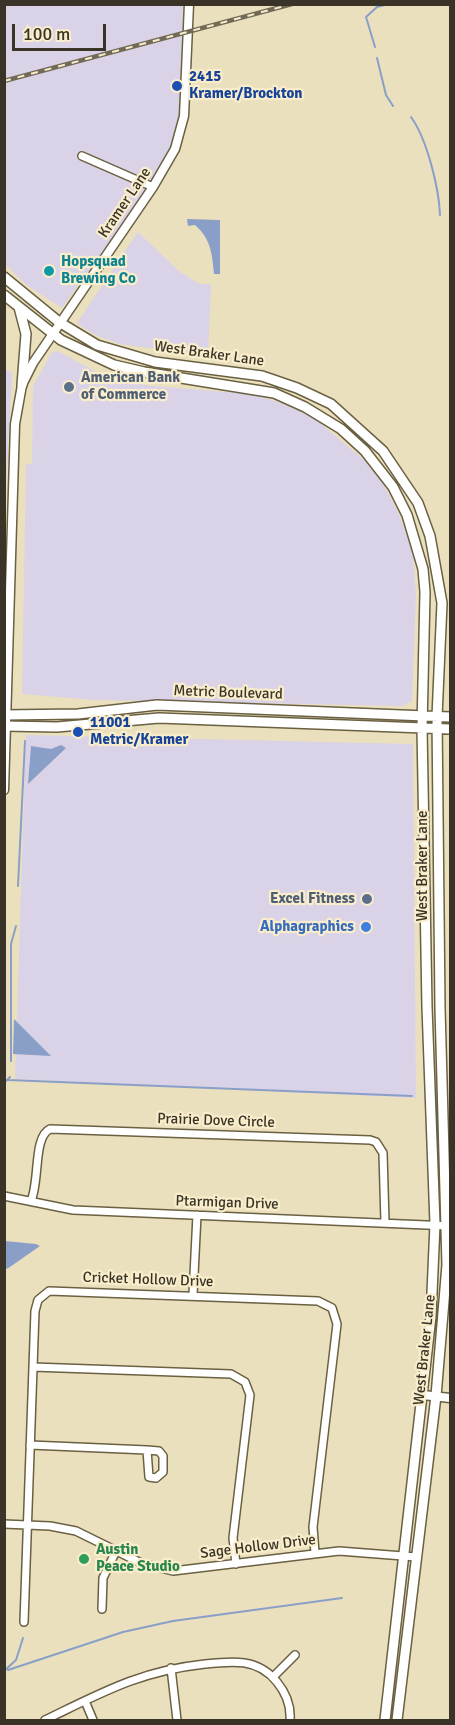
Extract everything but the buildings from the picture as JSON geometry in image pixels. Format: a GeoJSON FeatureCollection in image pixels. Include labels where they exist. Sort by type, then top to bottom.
{"type":"FeatureCollection","features":[{"type":"Feature","properties":{"kind":"main road","name":"West Braker Lane"},"geometry":{"type":"LineString","coordinates":[[4,277],[59,322],[97,345],[119,354],[155,362],[262,376],[297,388],[331,404],[383,451],[418,503],[435,556],[442,603],[437,717],[438,866],[440,1008],[449,1226],[445,1304],[436,1396],[398,1720]]}},
{"type":"Feature","properties":{"kind":"main road","name":"West Braker Lane"},"geometry":{"type":"LineString","coordinates":[[4,295],[52,334],[114,365],[153,374],[274,393],[305,407],[341,429],[375,461],[407,514],[423,569],[424,864],[435,1224],[434,1288],[385,1720]]}},
{"type":"Feature","properties":{"kind":"main road"},"geometry":{"type":"LineString","coordinates":[[19,307],[26,334],[22,385]]}},
{"type":"Feature","properties":{"kind":"main road"},"geometry":{"type":"LineString","coordinates":[[214,369],[214,382]]}},
{"type":"Feature","properties":{"kind":"main road"},"geometry":{"type":"LineString","coordinates":[[363,449],[372,439]]}},
{"type":"Feature","properties":{"kind":"main road"},"geometry":{"type":"LineString","coordinates":[[375,461],[383,451]]}},
{"type":"Feature","properties":{"kind":"main road","name":"Metric Boulevard"},"geometry":{"type":"LineString","coordinates":[[6,715],[78,714],[144,706],[450,717]]}},
{"type":"Feature","properties":{"kind":"main road"},"geometry":{"type":"LineString","coordinates":[[220,720],[221,708]]}},
{"type":"Feature","properties":{"kind":"main road","name":"Metric Boulevard"},"geometry":{"type":"LineString","coordinates":[[6,726],[57,727],[159,718],[450,729]]}},
{"type":"Feature","properties":{"kind":"main road"},"geometry":{"type":"LineString","coordinates":[[424,864],[438,866]]}},
{"type":"Feature","properties":{"kind":"main road"},"geometry":{"type":"LineString","coordinates":[[427,1007],[440,1008]]}},
{"type":"Feature","properties":{"kind":"street","name":"Kramer Lane"},"geometry":{"type":"LineString","coordinates":[[4,790],[12,469],[15,424],[22,385],[59,322],[153,188],[175,149],[184,116],[189,4]]}},
{"type":"Feature","properties":{"kind":"street"},"geometry":{"type":"LineString","coordinates":[[81,156],[153,188]]}},
{"type":"Feature","properties":{"kind":"street","name":"Prairie Dove Circle"},"geometry":{"type":"LineString","coordinates":[[31,1201],[38,1179],[39,1142],[41,1135],[50,1129],[370,1140],[376,1142],[383,1153],[385,1222]]}},
{"type":"Feature","properties":{"kind":"street","name":"Ptarmigan Drive"},"geometry":{"type":"LineString","coordinates":[[4,1196],[74,1210],[449,1226]]}},
{"type":"Feature","properties":{"kind":"street"},"geometry":{"type":"LineString","coordinates":[[193,1295],[197,1215]]}},
{"type":"Feature","properties":{"kind":"street","name":"Cricket Hollow Drive"},"geometry":{"type":"LineString","coordinates":[[24,1622],[33,1367],[38,1300],[49,1291],[193,1295],[326,1303],[336,1314],[313,1527],[315,1553]]}},
{"type":"Feature","properties":{"kind":"street"},"geometry":{"type":"LineString","coordinates":[[33,1367],[231,1374],[245,1382],[250,1395],[232,1538],[236,1563]]}},
{"type":"Feature","properties":{"kind":"street"},"geometry":{"type":"LineString","coordinates":[[423,1395],[450,1398]]}},
{"type":"Feature","properties":{"kind":"street"},"geometry":{"type":"LineString","coordinates":[[30,1445],[147,1450]]}},
{"type":"Feature","properties":{"kind":"street","name":"Sage Hollow Drive"},"geometry":{"type":"LineString","coordinates":[[4,1524],[70,1530],[141,1563],[173,1570],[339,1551],[416,1557]]}},
{"type":"Feature","properties":{"kind":"street"},"geometry":{"type":"LineString","coordinates":[[102,1609],[103,1578],[116,1551]]}},
{"type":"Feature","properties":{"kind":"street"},"geometry":{"type":"LineString","coordinates":[[273,1677],[295,1654]]}},
{"type":"Feature","properties":{"kind":"street"},"geometry":{"type":"LineString","coordinates":[[45,1720],[124,1682],[171,1668],[243,1662],[262,1668],[273,1677],[286,1697],[290,1720]]}},
{"type":"Feature","properties":{"kind":"street"},"geometry":{"type":"LineString","coordinates":[[171,1668],[177,1720]]}},
{"type":"Feature","properties":{"kind":"street"},"geometry":{"type":"LineString","coordinates":[[84,1701],[93,1720]]}},
{"type":"Feature","properties":{"kind":"shaded area"},"geometry":{"type":"Polygon","coordinates":[[[4,5],[183,5],[179,115],[168,155],[145,192],[62,308],[26,285],[5,264],[4,5]]]}},
{"type":"Feature","properties":{"kind":"shaded area"},"geometry":{"type":"Polygon","coordinates":[[[138,232],[180,272],[200,284],[211,284],[208,356],[119,344],[93,334],[77,323],[138,232]]]}},
{"type":"Feature","properties":{"kind":"shaded area"},"geometry":{"type":"Polygon","coordinates":[[[58,351],[107,378],[152,386],[252,394],[284,404],[313,417],[364,460],[383,484],[399,514],[413,553],[416,595],[412,701],[403,706],[95,700],[22,694],[26,464],[32,464],[33,386],[52,352],[58,351]]]}},
{"type":"Feature","properties":{"kind":"shaded area"},"geometry":{"type":"Polygon","coordinates":[[[4,370],[12,372],[5,507],[4,370]]]}},
{"type":"Feature","properties":{"kind":"shaded area"},"geometry":{"type":"Polygon","coordinates":[[[26,735],[413,744],[416,1098],[15,1079],[26,735]]]}},
{"type":"Feature","properties":{"kind":"water"},"geometry":{"type":"Polygon","coordinates":[[[187,219],[220,220],[220,274],[214,274],[208,241],[195,225],[188,226],[187,219]]]}},
{"type":"Feature","properties":{"kind":"water"},"geometry":{"type":"Polygon","coordinates":[[[61,745],[66,748],[28,784],[31,746],[51,749],[61,745]]]}},
{"type":"Feature","properties":{"kind":"water"},"geometry":{"type":"Polygon","coordinates":[[[14,1019],[51,1056],[13,1054],[14,1019]]]}},
{"type":"Feature","properties":{"kind":"water"},"geometry":{"type":"Polygon","coordinates":[[[5,1241],[40,1246],[7,1269],[5,1267],[5,1241]]]}},
{"type":"Feature","properties":{"kind":"waterway"},"geometry":{"type":"LineString","coordinates":[[375,47],[366,17],[377,7],[389,4]]}},
{"type":"Feature","properties":{"kind":"waterway"},"geometry":{"type":"LineString","coordinates":[[377,58],[386,95],[393,106]]}},
{"type":"Feature","properties":{"kind":"waterway"},"geometry":{"type":"LineString","coordinates":[[411,117],[417,126],[431,164],[440,215]]}},
{"type":"Feature","properties":{"kind":"waterway"},"geometry":{"type":"LineString","coordinates":[[18,886],[25,741]]}},
{"type":"Feature","properties":{"kind":"waterway"},"geometry":{"type":"LineString","coordinates":[[11,1061],[11,944],[16,926]]}},
{"type":"Feature","properties":{"kind":"waterway"},"geometry":{"type":"LineString","coordinates":[[4,1083],[10,1077]]}},
{"type":"Feature","properties":{"kind":"waterway"},"geometry":{"type":"LineString","coordinates":[[8,1080],[412,1096]]}},
{"type":"Feature","properties":{"kind":"waterway"},"geometry":{"type":"LineString","coordinates":[[8,1670],[123,1632],[173,1621],[342,1598]]}},
{"type":"Feature","properties":{"kind":"waterway"},"geometry":{"type":"LineString","coordinates":[[4,1671],[16,1660],[23,1638]]}},
{"type":"Feature","properties":{"kind":"railway"},"geometry":{"type":"LineString","coordinates":[[4,81],[292,4]]}},
{"type":"Feature","properties":{"kind":"place","name":"2415 Kramer/Brockton"},"geometry":{"type":"Point","coordinates":[177,86]}},
{"type":"Feature","properties":{"kind":"place","name":"Hopsquad Brewing Co"},"geometry":{"type":"Point","coordinates":[49,271]}},
{"type":"Feature","properties":{"kind":"place","name":"American Bank of Commerce"},"geometry":{"type":"Point","coordinates":[69,387]}},
{"type":"Feature","properties":{"kind":"place","name":"11001 Metric/Kramer"},"geometry":{"type":"Point","coordinates":[78,732]}},
{"type":"Feature","properties":{"kind":"place","name":"Excel Fitness"},"geometry":{"type":"Point","coordinates":[367,899]}},
{"type":"Feature","properties":{"kind":"place","name":"Alphagraphics"},"geometry":{"type":"Point","coordinates":[366,927]}},
{"type":"Feature","properties":{"kind":"place","name":"Austin Peace Studio"},"geometry":{"type":"Point","coordinates":[84,1559]}}]}
